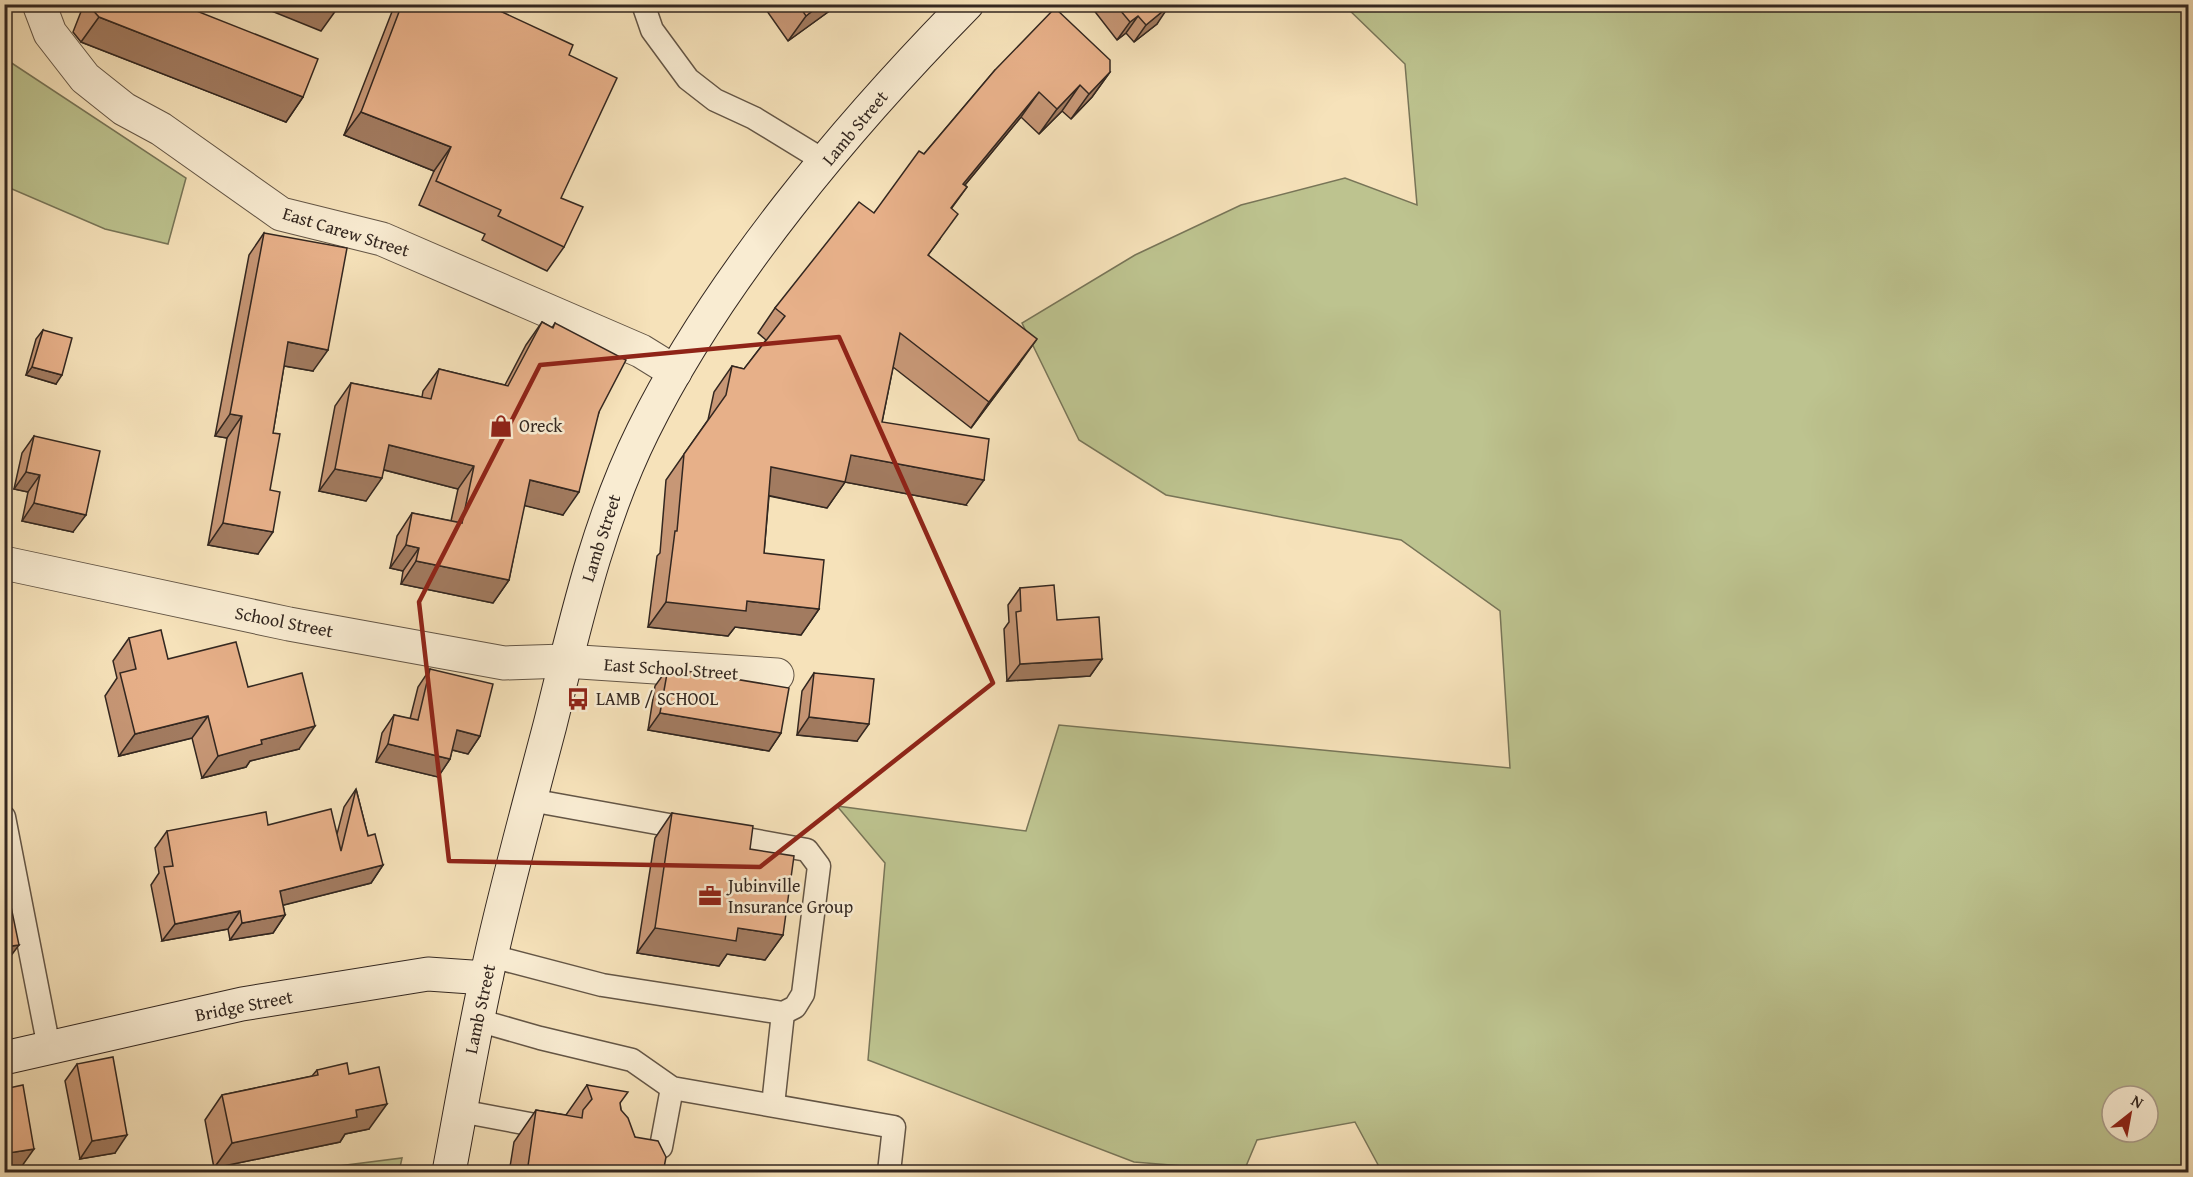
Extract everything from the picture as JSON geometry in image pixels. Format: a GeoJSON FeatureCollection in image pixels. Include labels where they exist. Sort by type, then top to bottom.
{"type":"FeatureCollection","features":[{"type":"Feature","properties":{"kind":"street","name":"East Carew Street"},"geometry":{"type":"LineString","coordinates":[[39,4],[50,33],[85,78],[124,109],[161,129],[281,214],[382,239],[640,351],[675,372]]}},
{"type":"Feature","properties":{"kind":"street","name":"Lamb Street"},"geometry":{"type":"LineString","coordinates":[[449,1173],[489,967],[565,661],[605,521],[642,433],[675,372],[743,270],[826,162],[898,78],[967,4]]}},
{"type":"Feature","properties":{"kind":"street","name":"School Street"},"geometry":{"type":"LineString","coordinates":[[4,563],[278,621],[493,661],[565,661]]}},
{"type":"Feature","properties":{"kind":"street","name":"East School Street"},"geometry":{"type":"LineString","coordinates":[[565,661],[777,675]]}},
{"type":"Feature","properties":{"kind":"street","name":"Bridge Street"},"geometry":{"type":"LineString","coordinates":[[4,1058],[242,1004],[428,974],[489,967]]}},
{"type":"Feature","properties":{"kind":"lane"},"geometry":{"type":"LineString","coordinates":[[643,4],[652,30],[688,79],[715,100],[754,118],[826,162]]}},
{"type":"Feature","properties":{"kind":"lane"},"geometry":{"type":"LineString","coordinates":[[489,967],[783,1013],[795,1007],[803,994],[819,866],[814,855],[801,847],[530,800]]}},
{"type":"Feature","properties":{"kind":"lane"},"geometry":{"type":"LineString","coordinates":[[4,817],[49,1048]]}},
{"type":"Feature","properties":{"kind":"lane"},"geometry":{"type":"LineString","coordinates":[[773,1105],[783,1013]]}},
{"type":"Feature","properties":{"kind":"lane"},"geometry":{"type":"LineString","coordinates":[[477,1020],[632,1060],[672,1088],[894,1127],[889,1173]]}},
{"type":"Feature","properties":{"kind":"lane"},"geometry":{"type":"LineString","coordinates":[[658,1173],[651,1145],[672,1088]]}},
{"type":"Feature","properties":{"kind":"lane"},"geometry":{"type":"LineString","coordinates":[[460,1111],[556,1129]]}},
{"type":"Feature","properties":{"kind":"highlighted area"},"geometry":{"type":"Polygon","coordinates":[[[839,337],[993,683],[760,867],[449,861],[419,602],[540,365],[839,337]]]}},
{"type":"Feature","properties":{"kind":"green space"},"geometry":{"type":"Polygon","coordinates":[[[1344,5],[2188,5],[2188,1172],[1382,1172],[1355,1122],[1257,1140],[1244,1171],[1134,1162],[868,1060],[885,863],[837,806],[1026,831],[1059,725],[1510,768],[1500,611],[1401,540],[1166,495],[1079,440],[1022,323],[1135,255],[1241,205],[1345,178],[1417,205],[1405,64],[1344,5]]]}},
{"type":"Feature","properties":{"kind":"green space"},"geometry":{"type":"Polygon","coordinates":[[[4,58],[186,178],[168,244],[105,229],[5,186],[4,58]]]}},
{"type":"Feature","properties":{"kind":"green space"},"geometry":{"type":"Polygon","coordinates":[[[402,1158],[399,1172],[291,1172],[402,1158]]]}},
{"type":"Feature","properties":{"kind":"building"},"geometry":{"type":"Polygon","coordinates":[[[91,4],[179,4],[318,59],[303,97],[99,17],[90,7],[91,4]]]}},
{"type":"Feature","properties":{"kind":"building"},"geometry":{"type":"Polygon","coordinates":[[[402,4],[485,4],[573,45],[569,55],[617,78],[561,198],[583,207],[564,247],[498,216],[501,210],[436,181],[451,147],[361,112],[402,4]]]}},
{"type":"Feature","properties":{"kind":"building"},"geometry":{"type":"Polygon","coordinates":[[[798,4],[821,4],[806,16],[798,4]]]}},
{"type":"Feature","properties":{"kind":"building"},"geometry":{"type":"Polygon","coordinates":[[[1115,4],[1167,4],[1169,6],[1146,25],[1138,16],[1130,22],[1115,4]]]}},
{"type":"Feature","properties":{"kind":"building"},"geometry":{"type":"Polygon","coordinates":[[[1055,8],[1110,60],[1110,72],[1089,94],[1080,85],[1057,109],[1039,92],[963,184],[967,187],[951,208],[958,214],[928,255],[1037,339],[989,402],[900,333],[882,422],[989,439],[984,480],[851,455],[845,482],[771,467],[764,553],[824,560],[819,609],[747,601],[746,611],[666,602],[675,531],[677,531],[684,454],[726,395],[732,366],[744,369],[785,316],[775,308],[859,202],[874,213],[919,151],[924,154],[995,70],[1055,8]]]}},
{"type":"Feature","properties":{"kind":"building"},"geometry":{"type":"Polygon","coordinates":[[[264,233],[347,248],[328,350],[288,342],[273,433],[280,434],[270,490],[280,492],[273,532],[223,523],[242,416],[230,414],[264,233]]]}},
{"type":"Feature","properties":{"kind":"building"},"geometry":{"type":"Polygon","coordinates":[[[542,322],[553,328],[555,323],[626,360],[599,412],[579,492],[530,480],[509,580],[416,561],[419,548],[406,545],[412,513],[462,523],[474,466],[389,445],[382,478],[335,469],[351,383],[431,399],[439,369],[508,386],[542,322]]]}},
{"type":"Feature","properties":{"kind":"building"},"geometry":{"type":"Polygon","coordinates":[[[43,330],[72,338],[62,375],[32,367],[43,330]]]}},
{"type":"Feature","properties":{"kind":"building"},"geometry":{"type":"Polygon","coordinates":[[[34,436],[100,451],[86,515],[34,503],[40,475],[26,472],[34,436]]]}},
{"type":"Feature","properties":{"kind":"building"},"geometry":{"type":"Polygon","coordinates":[[[1054,585],[1057,620],[1099,617],[1102,659],[1020,664],[1016,612],[1021,611],[1020,588],[1054,585]]]}},
{"type":"Feature","properties":{"kind":"building"},"geometry":{"type":"Polygon","coordinates":[[[161,630],[168,659],[236,642],[248,687],[302,673],[315,726],[261,740],[262,744],[218,756],[208,716],[135,734],[120,673],[136,669],[129,638],[161,630]]]}},
{"type":"Feature","properties":{"kind":"building"},"geometry":{"type":"Polygon","coordinates":[[[668,668],[789,688],[781,733],[660,713],[668,668]]]}},
{"type":"Feature","properties":{"kind":"building"},"geometry":{"type":"Polygon","coordinates":[[[430,669],[493,684],[480,736],[457,730],[450,759],[388,744],[394,715],[418,720],[430,669]]]}},
{"type":"Feature","properties":{"kind":"building"},"geometry":{"type":"Polygon","coordinates":[[[814,673],[874,679],[869,724],[809,717],[814,673]]]}},
{"type":"Feature","properties":{"kind":"building"},"geometry":{"type":"Polygon","coordinates":[[[356,789],[368,836],[375,834],[383,865],[280,891],[285,915],[242,923],[240,911],[175,924],[164,867],[173,866],[167,831],[266,812],[268,825],[331,809],[341,851],[356,789]]]}},
{"type":"Feature","properties":{"kind":"building","name":"Jubinville Insurance Group"},"geometry":{"type":"Polygon","coordinates":[[[672,813],[753,826],[750,849],[794,856],[783,935],[738,928],[736,941],[655,928],[672,813]]]}},
{"type":"Feature","properties":{"kind":"building"},"geometry":{"type":"Polygon","coordinates":[[[4,873],[19,945],[4,947],[4,873]]]}},
{"type":"Feature","properties":{"kind":"building"},"geometry":{"type":"Polygon","coordinates":[[[113,1057],[127,1135],[92,1141],[77,1064],[113,1057]]]}},
{"type":"Feature","properties":{"kind":"building"},"geometry":{"type":"Polygon","coordinates":[[[347,1063],[349,1074],[379,1067],[387,1104],[356,1110],[357,1117],[232,1143],[222,1095],[318,1075],[317,1070],[347,1063]]]}},
{"type":"Feature","properties":{"kind":"building"},"geometry":{"type":"Polygon","coordinates":[[[23,1085],[34,1149],[8,1153],[12,1173],[4,1173],[4,1089],[23,1085]]]}},
{"type":"Feature","properties":{"kind":"building"},"geometry":{"type":"Polygon","coordinates":[[[587,1085],[628,1092],[620,1103],[621,1110],[628,1118],[635,1137],[658,1141],[666,1157],[663,1173],[527,1173],[536,1110],[582,1118],[583,1110],[592,1099],[587,1085]]]}},
{"type":"Feature","properties":{"kind":"place","name":"Oreck"},"geometry":{"type":"Point","coordinates":[501,426]}},
{"type":"Feature","properties":{"kind":"place","name":"LAMB / SCHOOL"},"geometry":{"type":"Point","coordinates":[578,699]}},
{"type":"Feature","properties":{"kind":"place","name":"Jubinville Insurance Group"},"geometry":{"type":"Point","coordinates":[710,896]}}]}
